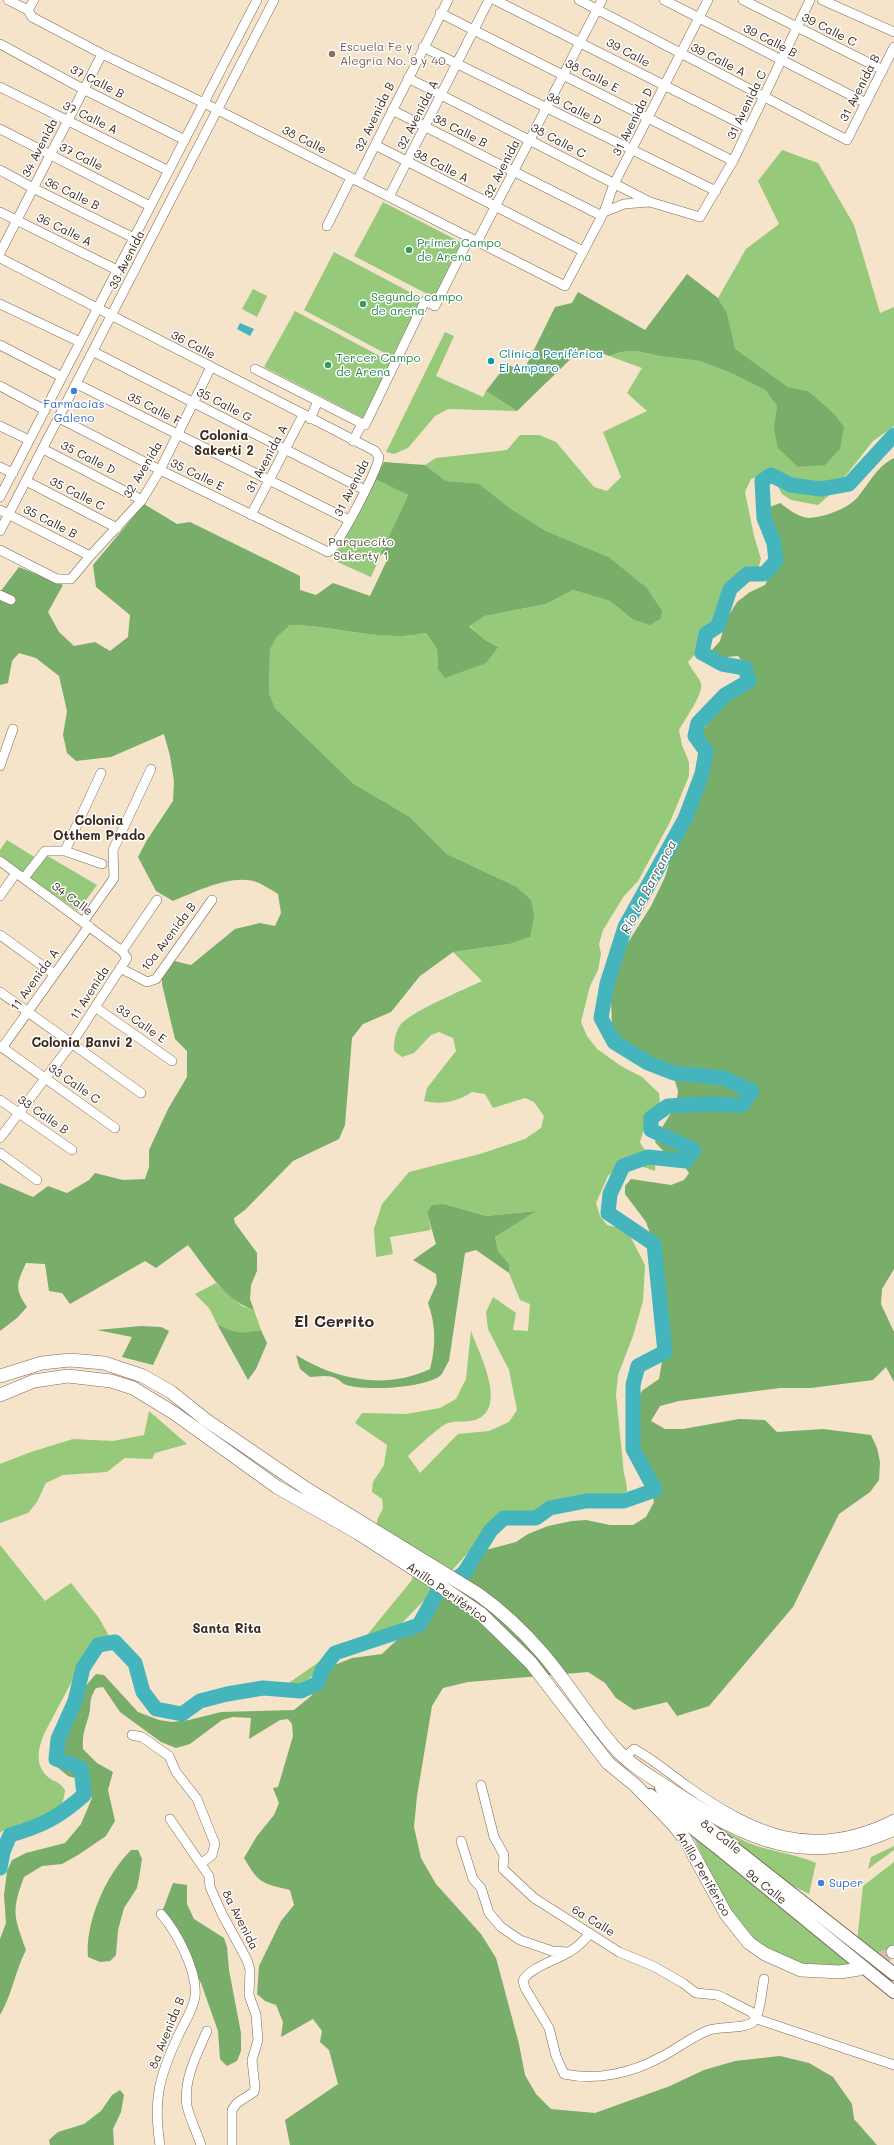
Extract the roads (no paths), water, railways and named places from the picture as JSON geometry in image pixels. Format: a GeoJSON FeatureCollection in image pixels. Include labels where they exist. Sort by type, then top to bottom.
{"type":"FeatureCollection","features":[{"type":"Feature","properties":{"kind":"highway","name":"Anillo Periférico"},"geometry":{"type":"LineString","coordinates":[[0,1376],[24,1367],[51,1361],[79,1360],[104,1363],[126,1369],[158,1384],[206,1420],[307,1489],[478,1594],[502,1611],[542,1654],[621,1753],[644,1772],[700,1802],[736,1829],[770,1842],[793,1846],[841,1845],[870,1839],[894,1829]]}},
{"type":"Feature","properties":{"kind":"highway","name":"Anillo Periférico"},"geometry":{"type":"LineString","coordinates":[[0,1395],[34,1381],[51,1378],[88,1377],[111,1381],[133,1388],[154,1400],[277,1487],[358,1533],[480,1613],[531,1663],[608,1763],[636,1785],[685,1839],[726,1914],[749,1943],[765,1954],[801,1970],[840,1972],[859,1969]]}},
{"type":"Feature","properties":{"kind":"main road","name":"8a Calle"},"geometry":{"type":"LineString","coordinates":[[644,1772],[673,1800],[894,1974]]}},
{"type":"Feature","properties":{"kind":"main road","name":"9a Calle"},"geometry":{"type":"LineString","coordinates":[[636,1785],[717,1847],[894,1992]]}},
{"type":"Feature","properties":{"kind":"street","name":"38 Calle"},"geometry":{"type":"LineString","coordinates":[[8,0],[102,54],[204,103],[565,286]]}},
{"type":"Feature","properties":{"kind":"street"},"geometry":{"type":"LineString","coordinates":[[30,13],[34,0]]}},
{"type":"Feature","properties":{"kind":"street","name":"33 Avenida"},"geometry":{"type":"LineString","coordinates":[[0,497],[257,0]]}},
{"type":"Feature","properties":{"kind":"street","name":"33 Avenida"},"geometry":{"type":"LineString","coordinates":[[0,531],[94,352],[274,0]]}},
{"type":"Feature","properties":{"kind":"street","name":"32 Avenida B"},"geometry":{"type":"LineString","coordinates":[[327,226],[375,145],[440,13],[448,0]]}},
{"type":"Feature","properties":{"kind":"street","name":"32 Avenida A"},"geometry":{"type":"LineString","coordinates":[[389,197],[489,0]]}},
{"type":"Feature","properties":{"kind":"street","name":"39 Calle"},"geometry":{"type":"LineString","coordinates":[[495,0],[749,128]]}},
{"type":"Feature","properties":{"kind":"street","name":"39 Calle A"},"geometry":{"type":"LineString","coordinates":[[579,0],[847,140]]}},
{"type":"Feature","properties":{"kind":"street","name":"32 Avenida"},"geometry":{"type":"LineString","coordinates":[[478,242],[602,0]]}},
{"type":"Feature","properties":{"kind":"street","name":"39 Calle B"},"geometry":{"type":"LineString","coordinates":[[664,0],[866,103]]}},
{"type":"Feature","properties":{"kind":"street","name":"31 Avenida D"},"geometry":{"type":"LineString","coordinates":[[565,286],[582,251],[603,214],[614,184],[708,0]]}},
{"type":"Feature","properties":{"kind":"street","name":"39 Calle C"},"geometry":{"type":"LineString","coordinates":[[743,0],[883,70]]}},
{"type":"Feature","properties":{"kind":"street","name":"31 Avenida C"},"geometry":{"type":"LineString","coordinates":[[700,217],[733,161],[810,0]]}},
{"type":"Feature","properties":{"kind":"street"},"geometry":{"type":"LineString","coordinates":[[822,0],[837,3],[894,32]]}},
{"type":"Feature","properties":{"kind":"street","name":"38 Calle E"},"geometry":{"type":"LineString","coordinates":[[440,13],[733,161]]}},
{"type":"Feature","properties":{"kind":"street","name":"37 Calle B"},"geometry":{"type":"LineString","coordinates":[[0,44],[83,89],[184,140]]}},
{"type":"Feature","properties":{"kind":"street","name":"38 Calle D"},"geometry":{"type":"LineString","coordinates":[[423,47],[631,151],[716,191]]}},
{"type":"Feature","properties":{"kind":"street","name":"31 Avenida B"},"geometry":{"type":"LineString","coordinates":[[847,140],[894,47]]}},
{"type":"Feature","properties":{"kind":"street","name":"34 Avenida"},"geometry":{"type":"LineString","coordinates":[[0,253],[102,54]]}},
{"type":"Feature","properties":{"kind":"street","name":"38 Calle C"},"geometry":{"type":"LineString","coordinates":[[408,78],[530,139],[650,202],[700,217]]}},
{"type":"Feature","properties":{"kind":"street","name":"37 Calle A"},"geometry":{"type":"LineString","coordinates":[[0,86],[169,171]]}},
{"type":"Feature","properties":{"kind":"street","name":"38 Calle B"},"geometry":{"type":"LineString","coordinates":[[392,110],[514,172],[603,214]]}},
{"type":"Feature","properties":{"kind":"street","name":"37 Calle"},"geometry":{"type":"LineString","coordinates":[[0,129],[150,206]]}},
{"type":"Feature","properties":{"kind":"street","name":"38 Calle A"},"geometry":{"type":"LineString","coordinates":[[375,145],[582,251]]}},
{"type":"Feature","properties":{"kind":"street","name":"36 Calle B"},"geometry":{"type":"LineString","coordinates":[[0,170],[134,238]]}},
{"type":"Feature","properties":{"kind":"street"},"geometry":{"type":"LineString","coordinates":[[603,214],[624,204],[650,202]]}},
{"type":"Feature","properties":{"kind":"street","name":"36 Calle A"},"geometry":{"type":"LineString","coordinates":[[0,212],[117,270]]}},
{"type":"Feature","properties":{"kind":"street"},"geometry":{"type":"LineString","coordinates":[[353,441],[362,424],[365,425],[425,301],[435,306],[469,238]]}},
{"type":"Feature","properties":{"kind":"street","name":"36 Calle"},"geometry":{"type":"LineString","coordinates":[[0,258],[211,368],[375,451]]}},
{"type":"Feature","properties":{"kind":"street"},"geometry":{"type":"LineString","coordinates":[[0,304],[80,342]]}},
{"type":"Feature","properties":{"kind":"street"},"geometry":{"type":"LineString","coordinates":[[0,345],[62,377]]}},
{"type":"Feature","properties":{"kind":"street","name":"35 Calle G"},"geometry":{"type":"LineString","coordinates":[[94,352],[365,490]]}},
{"type":"Feature","properties":{"kind":"street","name":"32 Avenida"},"geometry":{"type":"LineString","coordinates":[[0,550],[57,579],[71,580],[90,556],[142,500],[160,470],[211,368]]}},
{"type":"Feature","properties":{"kind":"street"},"geometry":{"type":"LineString","coordinates":[[255,369],[362,424]]}},
{"type":"Feature","properties":{"kind":"street","name":"35 Calle F"},"geometry":{"type":"LineString","coordinates":[[77,384],[349,520]]}},
{"type":"Feature","properties":{"kind":"street"},"geometry":{"type":"LineString","coordinates":[[0,386],[45,410]]}},
{"type":"Feature","properties":{"kind":"street","name":"31 Avenida A"},"geometry":{"type":"LineString","coordinates":[[251,515],[286,449],[318,401]]}},
{"type":"Feature","properties":{"kind":"street","name":"35 Calle E"},"geometry":{"type":"LineString","coordinates":[[59,418],[160,470],[325,551]]}},
{"type":"Feature","properties":{"kind":"street"},"geometry":{"type":"LineString","coordinates":[[0,426],[29,440]]}},
{"type":"Feature","properties":{"kind":"street","name":"35 Calle D"},"geometry":{"type":"LineString","coordinates":[[43,448],[142,500]]}},
{"type":"Feature","properties":{"kind":"street","name":"31 Avenida"},"geometry":{"type":"LineString","coordinates":[[325,551],[328,552],[334,548],[365,490],[379,460],[378,453],[375,451]]}},
{"type":"Feature","properties":{"kind":"street"},"geometry":{"type":"LineString","coordinates":[[0,467],[13,473]]}},
{"type":"Feature","properties":{"kind":"street","name":"35 Calle C"},"geometry":{"type":"LineString","coordinates":[[26,481],[117,528]]}},
{"type":"Feature","properties":{"kind":"street","name":"35 Calle B"},"geometry":{"type":"LineString","coordinates":[[0,510],[90,556]]}},
{"type":"Feature","properties":{"kind":"street"},"geometry":{"type":"LineString","coordinates":[[0,595],[11,600]]}},
{"type":"Feature","properties":{"kind":"street"},"geometry":{"type":"LineString","coordinates":[[0,766],[13,729]]}},
{"type":"Feature","properties":{"kind":"street","name":"11 Avenida A"},"geometry":{"type":"LineString","coordinates":[[1,1047],[54,974],[114,878],[113,850],[151,769]]}},
{"type":"Feature","properties":{"kind":"street"},"geometry":{"type":"LineString","coordinates":[[66,852],[101,773]]}},
{"type":"Feature","properties":{"kind":"street"},"geometry":{"type":"LineString","coordinates":[[0,896],[42,852],[50,850],[66,852],[102,864]]}},
{"type":"Feature","properties":{"kind":"street","name":"34 Calle"},"geometry":{"type":"LineString","coordinates":[[0,861],[124,954]]}},
{"type":"Feature","properties":{"kind":"street","name":"11 Avenida"},"geometry":{"type":"LineString","coordinates":[[0,1138],[72,1043],[120,968],[124,954],[157,900]]}},
{"type":"Feature","properties":{"kind":"street","name":"10a Avenida B"},"geometry":{"type":"LineString","coordinates":[[120,968],[147,982],[156,979],[212,900]]}},
{"type":"Feature","properties":{"kind":"street"},"geometry":{"type":"LineString","coordinates":[[0,935],[54,974]]}},
{"type":"Feature","properties":{"kind":"street"},"geometry":{"type":"LineString","coordinates":[[0,992],[27,1013],[72,1043],[141,1093]]}},
{"type":"Feature","properties":{"kind":"street","name":"33 Calle E"},"geometry":{"type":"LineString","coordinates":[[95,1007],[172,1061]]}},
{"type":"Feature","properties":{"kind":"street","name":"33 Calle C"},"geometry":{"type":"LineString","coordinates":[[1,1047],[115,1128]]}},
{"type":"Feature","properties":{"kind":"street","name":"33 Calle B"},"geometry":{"type":"LineString","coordinates":[[0,1100],[18,1114],[72,1150]]}},
{"type":"Feature","properties":{"kind":"street"},"geometry":{"type":"LineString","coordinates":[[0,1153],[37,1180]]}},
{"type":"Feature","properties":{"kind":"street"},"geometry":{"type":"LineString","coordinates":[[132,1735],[142,1737],[169,1756],[176,1772],[197,1799],[215,1844],[212,1855],[201,1864]]}},
{"type":"Feature","properties":{"kind":"street","name":"Anillo Periférico"},"geometry":{"type":"LineString","coordinates":[[621,1753],[632,1750],[637,1751],[700,1802],[773,1834],[801,1839],[851,1835],[869,1830],[894,1819]]}},
{"type":"Feature","properties":{"kind":"street","name":"6a Calle"},"geometry":{"type":"LineString","coordinates":[[481,1785],[494,1837],[504,1855],[503,1869],[534,1898],[619,1952],[652,1966],[683,1983],[696,1993],[717,1995],[751,2012],[756,2019],[894,2065]]}},
{"type":"Feature","properties":{"kind":"street","name":"8a Avenida"},"geometry":{"type":"LineString","coordinates":[[170,1819],[186,1845],[210,1878],[210,1887],[222,1914],[247,1960],[250,1970],[249,1995],[256,2015],[258,2040],[252,2060],[254,2090],[237,2103],[232,2110],[232,2145]]}},
{"type":"Feature","properties":{"kind":"street"},"geometry":{"type":"LineString","coordinates":[[461,1841],[473,1879],[481,1888],[489,1913],[501,1927],[520,1940],[552,1951],[570,1952]]}},
{"type":"Feature","properties":{"kind":"street","name":"8a Avenida B"},"geometry":{"type":"LineString","coordinates":[[160,2145],[156,2112],[159,2086],[174,2044],[193,2005],[195,1985],[180,1940],[161,1914]]}},
{"type":"Feature","properties":{"kind":"street"},"geometry":{"type":"LineString","coordinates":[[590,1933],[582,1943],[570,1952],[529,1973],[523,1981],[525,1988],[549,2028],[556,2056],[564,2074],[584,2077],[613,2075],[638,2068],[661,2058],[698,2035],[710,2030],[750,2024],[756,2019],[764,1979]]}},
{"type":"Feature","properties":{"kind":"street"},"geometry":{"type":"LineString","coordinates":[[201,2145],[187,2106],[190,2070],[207,2031]]}},
{"type":"Feature","properties":{"kind":"water"},"geometry":{"type":"Polygon","coordinates":[[[240,323],[254,329],[250,336],[237,329],[240,323]]]}},
{"type":"Feature","properties":{"kind":"waterway","name":"Río La Barranca"},"geometry":{"type":"LineString","coordinates":[[0,1868],[3,1852],[10,1835],[50,1820],[84,1795],[81,1768],[56,1759],[58,1739],[75,1701],[83,1668],[98,1645],[115,1642],[135,1663],[143,1692],[156,1709],[182,1714],[200,1701],[227,1694],[263,1688],[301,1691],[318,1683],[322,1670],[335,1653],[419,1625],[438,1591],[464,1573],[491,1530],[504,1518],[536,1518],[550,1508],[586,1501],[624,1501],[655,1490],[633,1449],[633,1385],[638,1366],[665,1352],[654,1244],[608,1213],[610,1194],[623,1166],[648,1157],[686,1161],[694,1150],[651,1130],[651,1118],[668,1106],[703,1104],[742,1105],[752,1091],[723,1078],[674,1073],[648,1063],[614,1042],[601,1018],[607,984],[625,927],[685,819],[702,774],[706,751],[695,736],[698,723],[725,695],[749,681],[745,668],[722,664],[702,653],[706,634],[718,626],[730,589],[747,574],[764,574],[776,561],[774,543],[764,518],[762,481],[771,475],[791,485],[821,489],[849,484],[894,435]]}},
{"type":"Feature","properties":{"kind":"tunnel"},"geometry":{"type":"LineString","coordinates":[[859,1969],[893,1952]]}},
{"type":"Feature","properties":{"kind":"place","name":"Escuela Fe y Alegría No. 9 y 40"},"geometry":{"type":"Point","coordinates":[332,54]}},
{"type":"Feature","properties":{"kind":"place","name":"Primer Campo de Arena"},"geometry":{"type":"Point","coordinates":[409,250]}},
{"type":"Feature","properties":{"kind":"place","name":"Segundo campo de arena"},"geometry":{"type":"Point","coordinates":[363,304]}},
{"type":"Feature","properties":{"kind":"place","name":"Clinica Periférica El Amparo"},"geometry":{"type":"Point","coordinates":[491,361]}},
{"type":"Feature","properties":{"kind":"place","name":"Tercer Campo de Arena"},"geometry":{"type":"Point","coordinates":[328,365]}},
{"type":"Feature","properties":{"kind":"place","name":"Farmacias Galeno"},"geometry":{"type":"Point","coordinates":[74,391]}},
{"type":"Feature","properties":{"kind":"place","name":"Super"},"geometry":{"type":"Point","coordinates":[821,1883]}},
{"type":"Feature","properties":{"kind":"district","name":"Colonia Sakerti 2"},"geometry":{"type":"Point","coordinates":[224,444]}},
{"type":"Feature","properties":{"kind":"district","name":"Colonia Otthem Prado"},"geometry":{"type":"Point","coordinates":[99,828]}},
{"type":"Feature","properties":{"kind":"district","name":"Colonia Banvi 2"},"geometry":{"type":"Point","coordinates":[82,1043]}},
{"type":"Feature","properties":{"kind":"district","name":"El Cerrito"},"geometry":{"type":"Point","coordinates":[334,1322]}},
{"type":"Feature","properties":{"kind":"district","name":"Santa Rita"},"geometry":{"type":"Point","coordinates":[227,1629]}},
{"type":"Feature","properties":{"kind":"park label","name":"Parquecito Sakerty 1"},"geometry":{"type":"Point","coordinates":[361,549]}}]}
